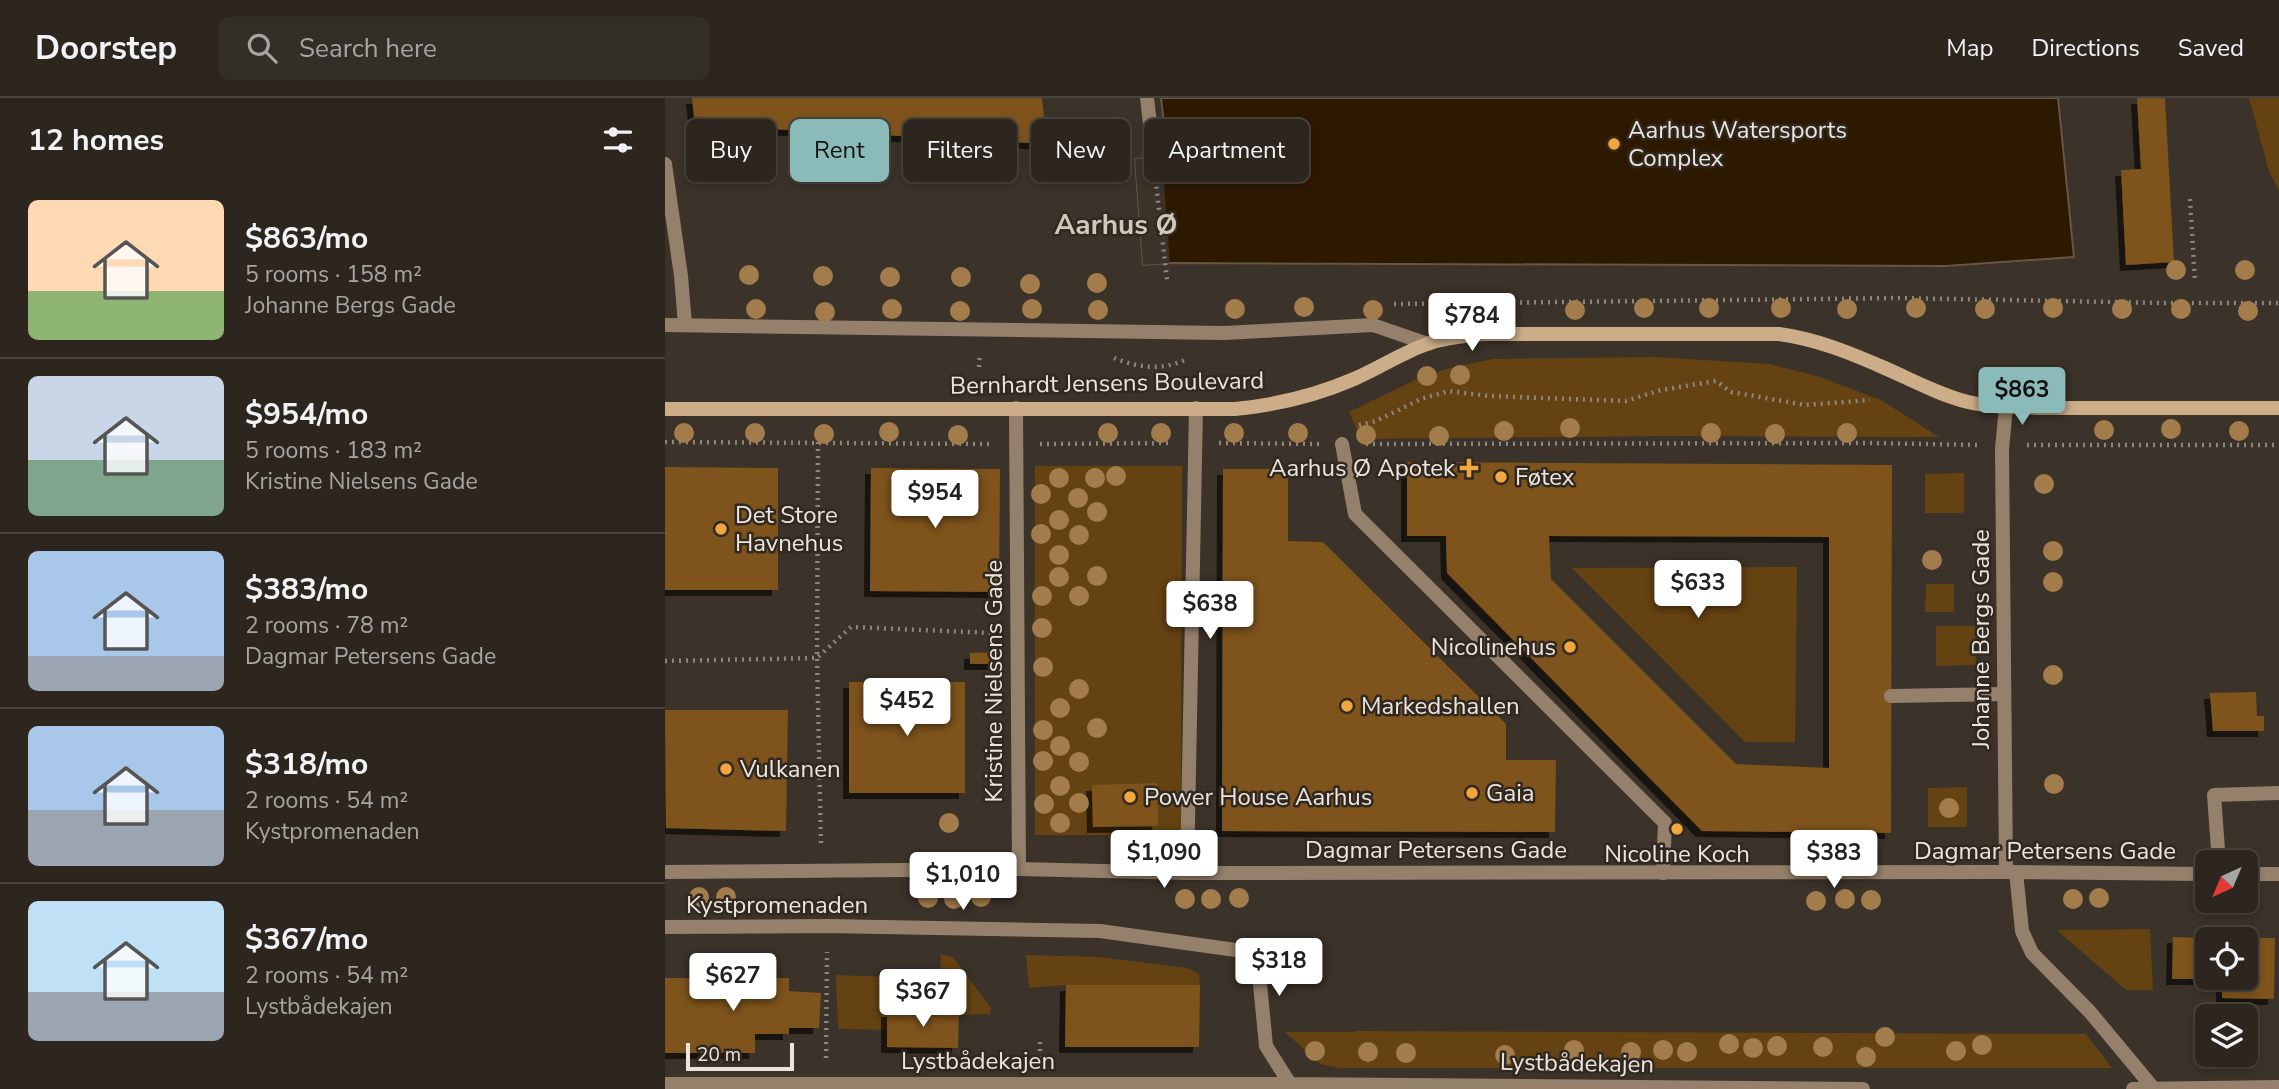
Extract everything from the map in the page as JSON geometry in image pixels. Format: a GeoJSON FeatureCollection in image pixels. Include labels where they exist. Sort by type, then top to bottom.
{"type":"FeatureCollection","features":[{"type":"Feature","properties":{"kind":"street"},"geometry":{"type":"LineString","coordinates":[[1147,98],[1149,119]]}},
{"type":"Feature","properties":{"kind":"street"},"geometry":{"type":"LineString","coordinates":[[665,164],[685,325]]}},
{"type":"Feature","properties":{"kind":"street"},"geometry":{"type":"LineString","coordinates":[[665,325],[1211,333],[1373,325],[1428,344]]}},
{"type":"Feature","properties":{"kind":"street","name":"Bernhardt Jensens Boulevard"},"geometry":{"type":"LineString","coordinates":[[665,409],[1235,409],[1284,402],[1353,380],[1428,344],[1485,334],[1779,334],[1802,337],[1826,345],[1968,402],[2006,407],[2279,408]]}},
{"type":"Feature","properties":{"kind":"street","name":"Johanne Bergs Gade"},"geometry":{"type":"LineString","coordinates":[[2006,407],[2003,445],[2004,694],[2011,872]]}},
{"type":"Feature","properties":{"kind":"street","name":"Kristine Nielsens Gade"},"geometry":{"type":"LineString","coordinates":[[1016,408],[1019,869]]}},
{"type":"Feature","properties":{"kind":"street"},"geometry":{"type":"LineString","coordinates":[[1188,873],[1196,408]]}},
{"type":"Feature","properties":{"kind":"street"},"geometry":{"type":"LineString","coordinates":[[1342,444],[1355,514],[1665,823],[1663,873]]}},
{"type":"Feature","properties":{"kind":"street"},"geometry":{"type":"LineString","coordinates":[[1891,696],[2004,694]]}},
{"type":"Feature","properties":{"kind":"street"},"geometry":{"type":"LineString","coordinates":[[2218,850],[2214,795],[2279,793]]}},
{"type":"Feature","properties":{"kind":"street","name":"Dagmar Petersens Gade"},"geometry":{"type":"LineString","coordinates":[[665,872],[1019,869],[1188,873],[2195,874]]}},
{"type":"Feature","properties":{"kind":"street"},"geometry":{"type":"LineString","coordinates":[[2011,872],[2022,931],[2032,953],[2090,1012],[2154,1089]]}},
{"type":"Feature","properties":{"kind":"street"},"geometry":{"type":"LineString","coordinates":[[2258,874],[2279,874]]}},
{"type":"Feature","properties":{"kind":"street","name":"Kystpromenaden"},"geometry":{"type":"LineString","coordinates":[[665,927],[827,926],[1100,931],[1257,953],[1266,1046],[1290,1084]]}},
{"type":"Feature","properties":{"kind":"street","name":"Lystbådekajen"},"geometry":{"type":"LineString","coordinates":[[665,1084],[1290,1084],[1863,1089]]}},
{"type":"Feature","properties":{"kind":"street"},"geometry":{"type":"LineString","coordinates":[[2133,1089],[2279,1087]]}},
{"type":"Feature","properties":{"kind":"path"},"geometry":{"type":"LineString","coordinates":[[1156,182],[1167,280]]}},
{"type":"Feature","properties":{"kind":"path"},"geometry":{"type":"LineString","coordinates":[[2190,199],[2195,281]]}},
{"type":"Feature","properties":{"kind":"path"},"geometry":{"type":"LineString","coordinates":[[1353,426],[1376,421],[1421,399],[1449,391],[1489,396],[1626,401],[1661,390],[1716,381],[1731,392],[1805,405],[1870,400]]}},
{"type":"Feature","properties":{"kind":"path"},"geometry":{"type":"LineString","coordinates":[[665,442],[2279,445]]}},
{"type":"Feature","properties":{"kind":"path"},"geometry":{"type":"LineString","coordinates":[[818,442],[817,658],[821,872]]}},
{"type":"Feature","properties":{"kind":"path"},"geometry":{"type":"LineString","coordinates":[[665,661],[817,658],[851,627],[1017,634]]}},
{"type":"Feature","properties":{"kind":"path"},"geometry":{"type":"LineString","coordinates":[[826,1084],[827,926]]}},
{"type":"Feature","properties":{"kind":"shaded area"},"geometry":{"type":"Polygon","coordinates":[[[1161,98],[2058,98],[2074,257],[1946,266],[1143,265],[1135,159],[1144,158],[1144,182],[1309,182],[1309,119],[1163,119],[1161,98]]]}},
{"type":"Feature","properties":{"kind":"shaded area"},"geometry":{"type":"Polygon","coordinates":[[[2249,98],[2279,98],[2279,191],[2269,171],[2249,98]]]}},
{"type":"Feature","properties":{"kind":"shaded area"},"geometry":{"type":"Polygon","coordinates":[[[1655,357],[1769,364],[1817,376],[1881,400],[1939,437],[1361,439],[1349,412],[1417,379],[1450,368],[1493,359],[1655,357]]]}},
{"type":"Feature","properties":{"kind":"shaded area"},"geometry":{"type":"Polygon","coordinates":[[[1035,466],[1182,466],[1181,835],[1035,835],[1035,466]]]}},
{"type":"Feature","properties":{"kind":"shaded area"},"geometry":{"type":"Polygon","coordinates":[[[1964,473],[1964,513],[1925,513],[1925,474],[1964,473]]]}},
{"type":"Feature","properties":{"kind":"shaded area"},"geometry":{"type":"Polygon","coordinates":[[[1797,567],[1795,742],[1745,742],[1572,568],[1797,567]]]}},
{"type":"Feature","properties":{"kind":"shaded area"},"geometry":{"type":"Polygon","coordinates":[[[1926,584],[1954,584],[1954,612],[1925,612],[1926,584]]]}},
{"type":"Feature","properties":{"kind":"shaded area"},"geometry":{"type":"Polygon","coordinates":[[[1936,626],[1975,626],[1976,665],[1936,666],[1936,626]]]}},
{"type":"Feature","properties":{"kind":"shaded area"},"geometry":{"type":"Polygon","coordinates":[[[1967,787],[1967,827],[1928,827],[1928,788],[1967,787]]]}},
{"type":"Feature","properties":{"kind":"shaded area"},"geometry":{"type":"Polygon","coordinates":[[[2150,929],[2153,990],[2126,990],[2057,930],[2150,929]]]}},
{"type":"Feature","properties":{"kind":"shaded area"},"geometry":{"type":"Polygon","coordinates":[[[941,954],[953,957],[991,1008],[990,1014],[887,1011],[887,1030],[838,1029],[836,975],[940,979],[941,954]]]}},
{"type":"Feature","properties":{"kind":"shaded area"},"geometry":{"type":"Polygon","coordinates":[[[1026,955],[1098,957],[1188,968],[1199,974],[1200,985],[1066,985],[1029,988],[1026,955]]]}},
{"type":"Feature","properties":{"kind":"shaded area"},"geometry":{"type":"Polygon","coordinates":[[[1285,1032],[2086,1034],[2112,1068],[1339,1068],[1320,1064],[1285,1032]]]}},
{"type":"Feature","properties":{"kind":"pier"},"geometry":{"type":"Polygon","coordinates":[[[1144,158],[1144,182],[1164,182],[1170,263],[1143,265],[1135,159],[1144,158]]]}},
{"type":"Feature","properties":{"kind":"building"},"geometry":{"type":"Polygon","coordinates":[[[692,98],[1042,98],[1044,119],[1031,119],[1031,143],[1017,142],[1017,119],[903,119],[903,136],[889,135],[889,119],[790,119],[790,130],[776,129],[776,119],[694,119],[692,98]]]}},
{"type":"Feature","properties":{"kind":"building"},"geometry":{"type":"Polygon","coordinates":[[[2137,98],[2165,98],[2174,262],[2126,265],[2121,170],[2141,169],[2137,98]]]}},
{"type":"Feature","properties":{"kind":"building","name":"Nicolinehus"},"geometry":{"type":"Polygon","coordinates":[[[1407,462],[1892,465],[1891,833],[1702,831],[1447,573],[1446,536],[1407,536],[1407,462]],[[1549,536],[1551,579],[1736,764],[1829,768],[1829,537],[1549,536]]]}},
{"type":"Feature","properties":{"kind":"building","name":"Det Store Havnehus"},"geometry":{"type":"Polygon","coordinates":[[[665,467],[778,468],[778,590],[665,590],[665,467]]]}},
{"type":"Feature","properties":{"kind":"building"},"geometry":{"type":"Polygon","coordinates":[[[871,468],[1000,469],[999,592],[870,591],[871,468]]]}},
{"type":"Feature","properties":{"kind":"building","name":"Nicolinehus"},"geometry":{"type":"Polygon","coordinates":[[[1223,469],[1288,469],[1288,541],[1323,542],[1506,724],[1506,760],[1556,760],[1555,832],[1222,831],[1223,469]]]}},
{"type":"Feature","properties":{"kind":"building"},"geometry":{"type":"Polygon","coordinates":[[[999,652],[999,664],[970,664],[970,653],[999,652]]]}},
{"type":"Feature","properties":{"kind":"building"},"geometry":{"type":"Polygon","coordinates":[[[849,682],[965,682],[965,793],[849,793],[849,682]]]}},
{"type":"Feature","properties":{"kind":"building"},"geometry":{"type":"Polygon","coordinates":[[[2256,692],[2257,716],[2264,716],[2264,731],[2213,731],[2210,693],[2256,692]]]}},
{"type":"Feature","properties":{"kind":"building","name":"Vulkanen"},"geometry":{"type":"Polygon","coordinates":[[[665,710],[788,710],[786,831],[666,828],[665,710]]]}},
{"type":"Feature","properties":{"kind":"building"},"geometry":{"type":"Polygon","coordinates":[[[1157,783],[1158,826],[1093,827],[1092,785],[1157,783]]]}},
{"type":"Feature","properties":{"kind":"building"},"geometry":{"type":"Polygon","coordinates":[[[2173,937],[2195,938],[2195,979],[2172,979],[2173,937]]]}},
{"type":"Feature","properties":{"kind":"building"},"geometry":{"type":"Polygon","coordinates":[[[2258,938],[2275,938],[2274,999],[2222,998],[2222,990],[2258,990],[2258,938]]]}},
{"type":"Feature","properties":{"kind":"building"},"geometry":{"type":"Polygon","coordinates":[[[665,978],[789,978],[789,991],[821,993],[819,1028],[789,1028],[789,1034],[755,1034],[755,1053],[665,1053],[665,978]]]}},
{"type":"Feature","properties":{"kind":"building"},"geometry":{"type":"Polygon","coordinates":[[[1066,985],[1200,985],[1199,1047],[1065,1047],[1066,985]]]}},
{"type":"Feature","properties":{"kind":"building"},"geometry":{"type":"Polygon","coordinates":[[[887,1011],[959,1011],[958,1048],[887,1047],[887,1011]]]}},
{"type":"Feature","properties":{"kind":"place","name":"Aarhus Watersports Complex"},"geometry":{"type":"Point","coordinates":[1614,144]}},
{"type":"Feature","properties":{"kind":"place","name":"Aarhus Ø Apotek"},"geometry":{"type":"Point","coordinates":[1469,468]}},
{"type":"Feature","properties":{"kind":"place","name":"Føtex"},"geometry":{"type":"Point","coordinates":[1501,477]}},
{"type":"Feature","properties":{"kind":"place","name":"Det Store Havnehus"},"geometry":{"type":"Point","coordinates":[721,529]}},
{"type":"Feature","properties":{"kind":"place","name":"Nicolinehus"},"geometry":{"type":"Point","coordinates":[1570,647]}},
{"type":"Feature","properties":{"kind":"place","name":"Markedshallen"},"geometry":{"type":"Point","coordinates":[1347,706]}},
{"type":"Feature","properties":{"kind":"place","name":"Vulkanen"},"geometry":{"type":"Point","coordinates":[726,769]}},
{"type":"Feature","properties":{"kind":"place","name":"Gaia"},"geometry":{"type":"Point","coordinates":[1472,793]}},
{"type":"Feature","properties":{"kind":"place","name":"Power House Aarhus"},"geometry":{"type":"Point","coordinates":[1130,797]}},
{"type":"Feature","properties":{"kind":"place","name":"Nicoline Koch"},"geometry":{"type":"Point","coordinates":[1677,829]}},
{"type":"Feature","properties":{"kind":"district","name":"Aarhus Ø"},"geometry":{"type":"Point","coordinates":[1116,224]}}]}
